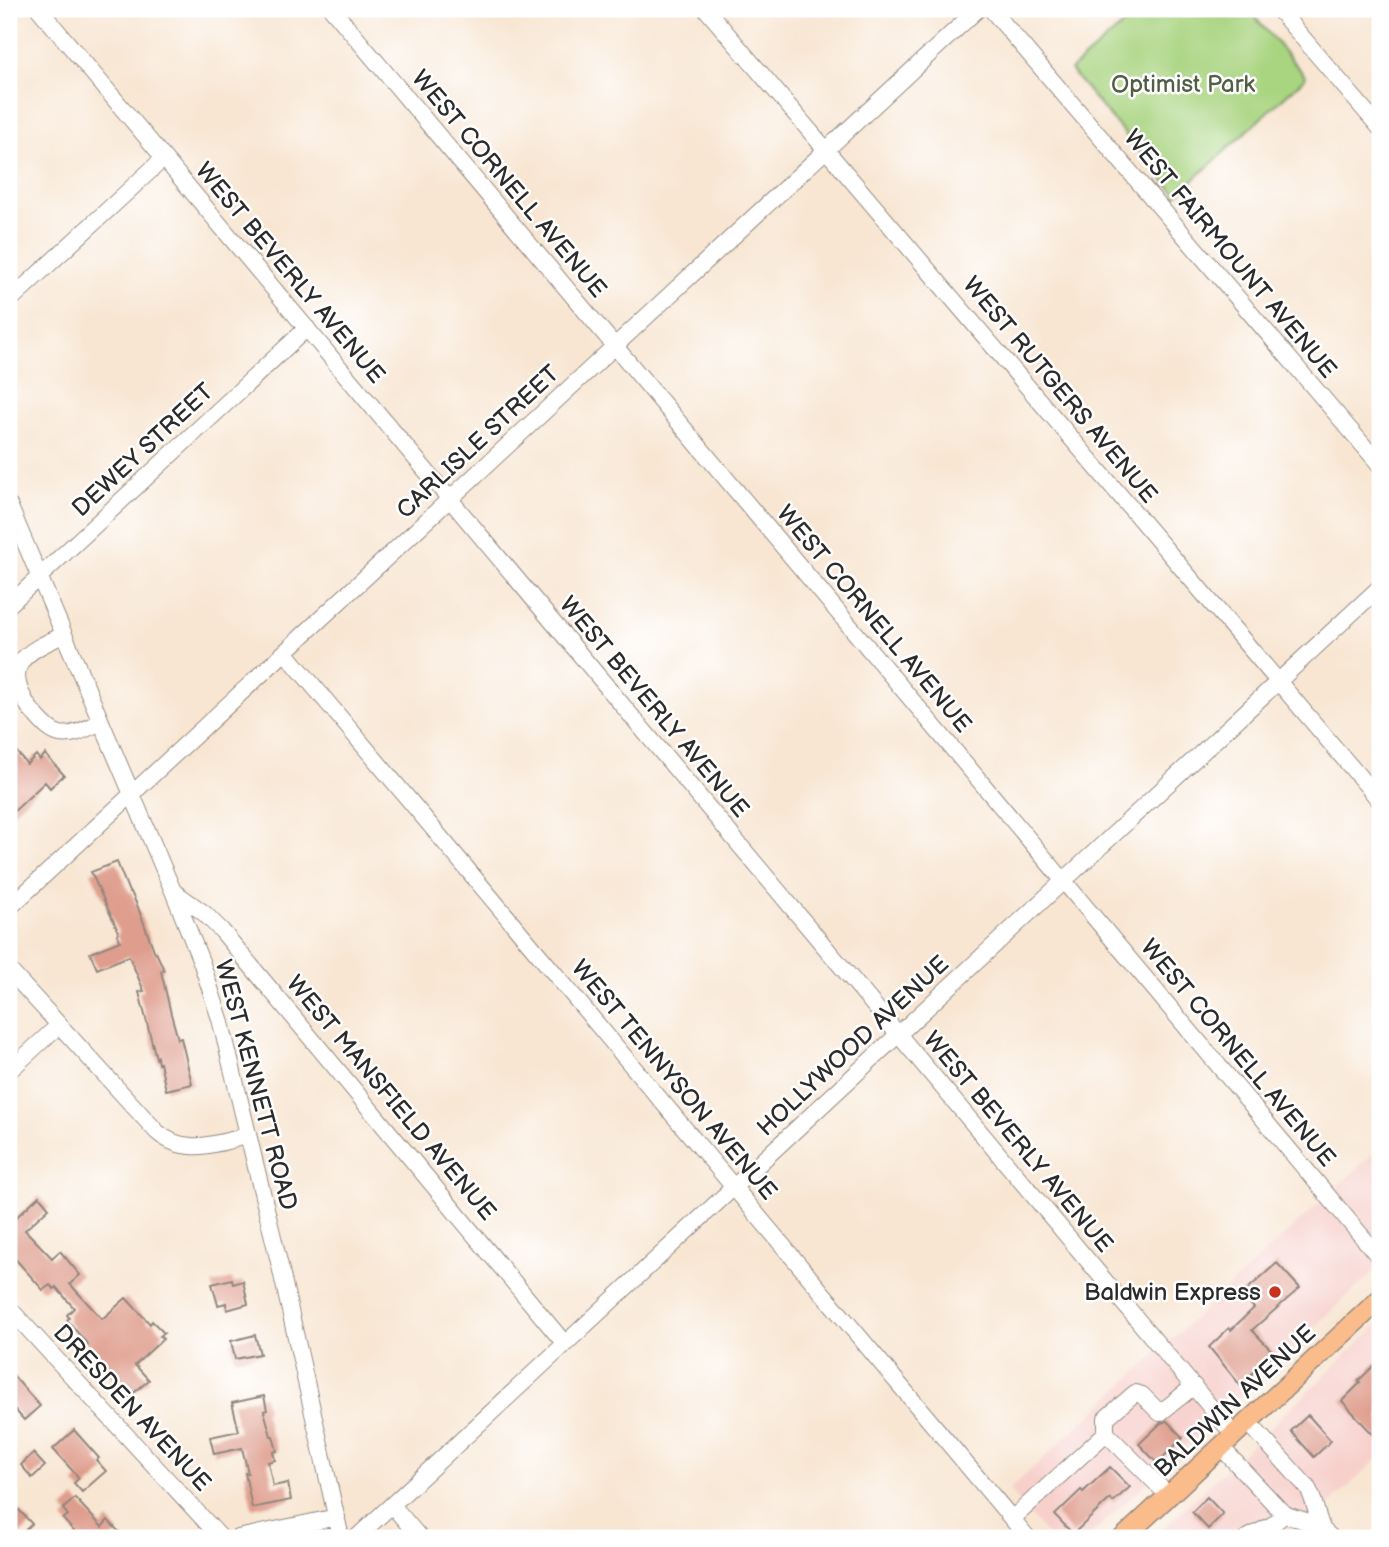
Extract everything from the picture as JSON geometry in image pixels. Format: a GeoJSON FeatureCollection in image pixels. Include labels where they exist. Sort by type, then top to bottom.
{"type":"FeatureCollection","features":[{"type":"Feature","properties":{"kind":"main road","name":"BALDWIN AVENUE"},"geometry":{"type":"LineString","coordinates":[[1123,1538],[1380,1299]]}},
{"type":"Feature","properties":{"kind":"street","name":"WEST BEVERLY AVENUE"},"geometry":{"type":"LineString","coordinates":[[39,9],[1234,1435]]}},
{"type":"Feature","properties":{"kind":"street","name":"WEST CORNELL AVENUE"},"geometry":{"type":"LineString","coordinates":[[332,9],[1380,1258]]}},
{"type":"Feature","properties":{"kind":"street","name":"WEST RUTGERS AVENUE"},"geometry":{"type":"LineString","coordinates":[[706,9],[1380,801]]}},
{"type":"Feature","properties":{"kind":"street","name":"CARLISLE STREET"},"geometry":{"type":"LineString","coordinates":[[9,908],[978,9]]}},
{"type":"Feature","properties":{"kind":"street","name":"WEST FAIRMOUNT AVENUE"},"geometry":{"type":"LineString","coordinates":[[991,9],[1380,465]]}},
{"type":"Feature","properties":{"kind":"street"},"geometry":{"type":"LineString","coordinates":[[1278,9],[1380,128]]}},
{"type":"Feature","properties":{"kind":"street"},"geometry":{"type":"LineString","coordinates":[[9,301],[164,158]]}},
{"type":"Feature","properties":{"kind":"street","name":"DEWEY STREET"},"geometry":{"type":"LineString","coordinates":[[9,605],[307,328]]}},
{"type":"Feature","properties":{"kind":"street","name":"WEST KENNETT ROAD"},"geometry":{"type":"LineString","coordinates":[[10,510],[173,891],[212,991],[280,1266],[341,1538]]}},
{"type":"Feature","properties":{"kind":"street","name":"HOLLYWOOD AVENUE"},"geometry":{"type":"LineString","coordinates":[[356,1538],[1380,587]]}},
{"type":"Feature","properties":{"kind":"street"},"geometry":{"type":"LineString","coordinates":[[64,635],[32,649],[22,657],[14,671],[16,690],[53,733],[68,735],[101,722]]}},
{"type":"Feature","properties":{"kind":"street","name":"WEST TENNYSON AVENUE"},"geometry":{"type":"LineString","coordinates":[[285,652],[1028,1538]]}},
{"type":"Feature","properties":{"kind":"street","name":"WEST MANSFIELD AVENUE"},"geometry":{"type":"LineString","coordinates":[[173,891],[197,906],[222,931],[565,1344]]}},
{"type":"Feature","properties":{"kind":"street"},"geometry":{"type":"LineString","coordinates":[[9,970],[167,1140],[184,1147],[197,1147],[248,1136]]}},
{"type":"Feature","properties":{"kind":"street"},"geometry":{"type":"LineString","coordinates":[[9,1071],[59,1025]]}},
{"type":"Feature","properties":{"kind":"street","name":"DRESDEN AVENUE"},"geometry":{"type":"LineString","coordinates":[[9,1308],[221,1538]]}},
{"type":"Feature","properties":{"kind":"street"},"geometry":{"type":"LineString","coordinates":[[1168,1496],[1106,1433],[1106,1418],[1135,1393],[1142,1395],[1160,1413],[1194,1386]]}},
{"type":"Feature","properties":{"kind":"street"},"geometry":{"type":"LineString","coordinates":[[1012,1519],[1106,1433]]}},
{"type":"Feature","properties":{"kind":"street"},"geometry":{"type":"LineString","coordinates":[[1234,1435],[1285,1514],[1308,1521],[1327,1533]]}},
{"type":"Feature","properties":{"kind":"street"},"geometry":{"type":"LineString","coordinates":[[1234,1435],[1307,1487],[1327,1533]]}},
{"type":"Feature","properties":{"kind":"street"},"geometry":{"type":"LineString","coordinates":[[392,1505],[420,1538]]}},
{"type":"Feature","properties":{"kind":"street"},"geometry":{"type":"LineString","coordinates":[[1247,1538],[1272,1525],[1285,1514]]}},
{"type":"Feature","properties":{"kind":"street"},"geometry":{"type":"LineString","coordinates":[[238,1538],[337,1517]]}},
{"type":"Feature","properties":{"kind":"path"},"geometry":{"type":"LineString","coordinates":[[9,861],[17,871]]}},
{"type":"Feature","properties":{"kind":"shaded area"},"geometry":{"type":"Polygon","coordinates":[[[1380,1147],[1380,1266],[1087,1538],[1049,1538],[1009,1490],[1380,1147]]]}},
{"type":"Feature","properties":{"kind":"shaded area"},"geometry":{"type":"Polygon","coordinates":[[[1380,1323],[1380,1457],[1293,1538],[1153,1538],[1380,1323]]]}},
{"type":"Feature","properties":{"kind":"green space","name":"Optimist Park"},"geometry":{"type":"Polygon","coordinates":[[[1142,9],[1248,9],[1306,77],[1177,195],[1070,70],[1142,9]]]}},
{"type":"Feature","properties":{"kind":"building"},"geometry":{"type":"Polygon","coordinates":[[[9,743],[27,764],[36,755],[40,760],[45,754],[64,775],[50,788],[45,782],[9,816],[9,743]]]}},
{"type":"Feature","properties":{"kind":"building"},"geometry":{"type":"Polygon","coordinates":[[[117,862],[164,970],[161,971],[171,1014],[178,1039],[181,1038],[192,1084],[166,1090],[139,992],[144,991],[129,956],[97,969],[90,953],[120,941],[117,934],[119,933],[91,872],[117,862]]]}},
{"type":"Feature","properties":{"kind":"building"},"geometry":{"type":"Polygon","coordinates":[[[39,1196],[49,1208],[25,1230],[52,1258],[60,1251],[80,1275],[70,1284],[102,1319],[126,1298],[150,1324],[152,1321],[164,1333],[160,1336],[163,1339],[135,1365],[149,1380],[129,1397],[84,1348],[88,1345],[67,1320],[67,1315],[74,1308],[56,1287],[54,1289],[50,1285],[43,1290],[9,1252],[9,1224],[39,1196]]]}},
{"type":"Feature","properties":{"kind":"building"},"geometry":{"type":"Polygon","coordinates":[[[1277,1263],[1300,1288],[1252,1330],[1274,1353],[1240,1385],[1209,1347],[1254,1308],[1242,1294],[1277,1263]]]}},
{"type":"Feature","properties":{"kind":"building"},"geometry":{"type":"Polygon","coordinates":[[[232,1279],[233,1284],[243,1281],[248,1304],[227,1310],[226,1303],[218,1305],[212,1284],[232,1279]]]}},
{"type":"Feature","properties":{"kind":"building"},"geometry":{"type":"Polygon","coordinates":[[[255,1335],[260,1354],[235,1359],[231,1341],[255,1335]]]}},
{"type":"Feature","properties":{"kind":"building"},"geometry":{"type":"Polygon","coordinates":[[[1380,1360],[1380,1442],[1342,1401],[1380,1360]]]}},
{"type":"Feature","properties":{"kind":"building"},"geometry":{"type":"Polygon","coordinates":[[[9,1371],[40,1406],[24,1420],[9,1403],[9,1371]]]}},
{"type":"Feature","properties":{"kind":"building"},"geometry":{"type":"Polygon","coordinates":[[[264,1396],[267,1410],[264,1411],[277,1451],[273,1452],[275,1460],[268,1462],[273,1486],[288,1483],[291,1500],[252,1508],[242,1448],[214,1454],[210,1437],[239,1431],[232,1403],[264,1396]]]}},
{"type":"Feature","properties":{"kind":"building"},"geometry":{"type":"Polygon","coordinates":[[[1308,1415],[1331,1441],[1314,1457],[1291,1431],[1308,1415]]]}},
{"type":"Feature","properties":{"kind":"building"},"geometry":{"type":"Polygon","coordinates":[[[1167,1421],[1183,1438],[1157,1463],[1139,1444],[1161,1423],[1167,1421]]]}},
{"type":"Feature","properties":{"kind":"building"},"geometry":{"type":"Polygon","coordinates":[[[74,1430],[99,1458],[96,1460],[106,1471],[82,1492],[74,1483],[79,1478],[53,1449],[74,1430]]]}},
{"type":"Feature","properties":{"kind":"building"},"geometry":{"type":"Polygon","coordinates":[[[33,1453],[45,1466],[32,1478],[21,1465],[33,1453]]]}},
{"type":"Feature","properties":{"kind":"building"},"geometry":{"type":"Polygon","coordinates":[[[1110,1467],[1130,1487],[1113,1502],[1110,1499],[1073,1534],[1055,1515],[1110,1467]]]}},
{"type":"Feature","properties":{"kind":"building"},"geometry":{"type":"Polygon","coordinates":[[[1207,1497],[1223,1514],[1208,1529],[1192,1512],[1207,1497]]]}},
{"type":"Feature","properties":{"kind":"building"},"geometry":{"type":"Polygon","coordinates":[[[75,1498],[102,1527],[108,1520],[119,1532],[113,1538],[80,1538],[63,1519],[68,1515],[63,1509],[75,1498]]]}},
{"type":"Feature","properties":{"kind":"building"},"geometry":{"type":"Polygon","coordinates":[[[19,1510],[32,1524],[18,1537],[9,1526],[9,1520],[19,1510]]]}},
{"type":"Feature","properties":{"kind":"place","name":"Baldwin Express"},"geometry":{"type":"Point","coordinates":[1275,1292]}}]}
